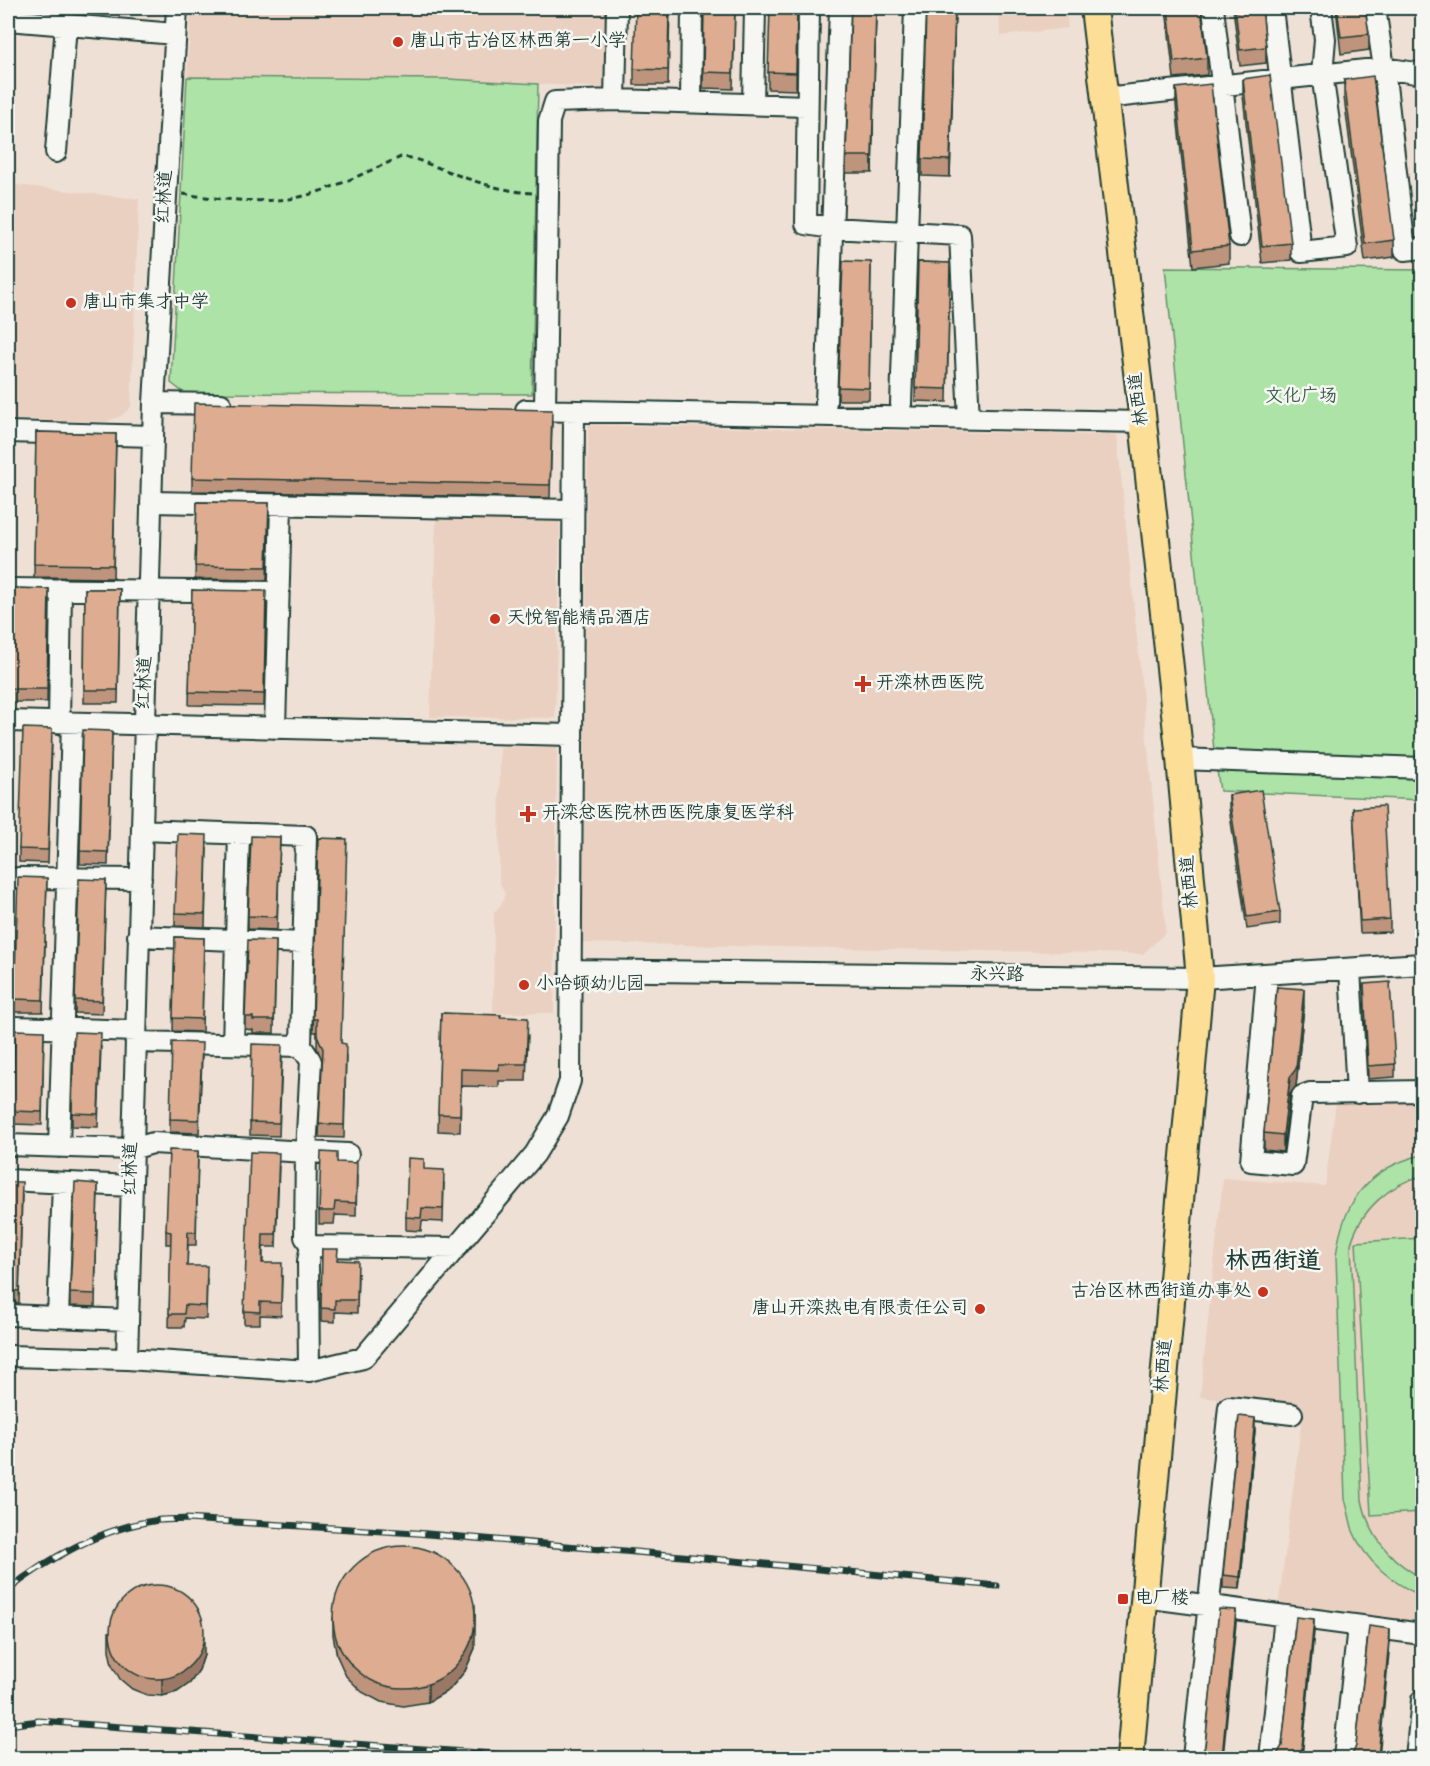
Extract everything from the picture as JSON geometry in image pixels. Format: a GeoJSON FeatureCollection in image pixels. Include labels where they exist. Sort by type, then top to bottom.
{"type":"FeatureCollection","features":[{"type":"Feature","properties":{"kind":"main road","name":"林西道"},"geometry":{"type":"LineString","coordinates":[[1094,8],[1180,759],[1200,978],[1130,1758]]}},
{"type":"Feature","properties":{"kind":"street","name":"红林道"},"geometry":{"type":"LineString","coordinates":[[127,1359],[154,403],[177,8]]}},
{"type":"Feature","properties":{"kind":"street"},"geometry":{"type":"LineString","coordinates":[[615,100],[617,8]]}},
{"type":"Feature","properties":{"kind":"street"},"geometry":{"type":"LineString","coordinates":[[691,102],[692,8]]}},
{"type":"Feature","properties":{"kind":"street"},"geometry":{"type":"LineString","coordinates":[[753,104],[754,8]]}},
{"type":"Feature","properties":{"kind":"street"},"geometry":{"type":"LineString","coordinates":[[809,8],[806,224],[832,228],[960,235],[969,419]]}},
{"type":"Feature","properties":{"kind":"street"},"geometry":{"type":"LineString","coordinates":[[826,404],[840,8]]}},
{"type":"Feature","properties":{"kind":"street"},"geometry":{"type":"LineString","coordinates":[[901,404],[915,8]]}},
{"type":"Feature","properties":{"kind":"street"},"geometry":{"type":"LineString","coordinates":[[1213,8],[1240,236]]}},
{"type":"Feature","properties":{"kind":"street"},"geometry":{"type":"LineString","coordinates":[[1272,8],[1301,252],[1347,247],[1322,74],[1324,39],[1321,8]]}},
{"type":"Feature","properties":{"kind":"street"},"geometry":{"type":"LineString","coordinates":[[1375,8],[1405,250],[1422,248]]}},
{"type":"Feature","properties":{"kind":"street"},"geometry":{"type":"LineString","coordinates":[[8,21],[175,34]]}},
{"type":"Feature","properties":{"kind":"street"},"geometry":{"type":"LineString","coordinates":[[56,152],[66,25]]}},
{"type":"Feature","properties":{"kind":"street"},"geometry":{"type":"LineString","coordinates":[[1104,98],[1384,68],[1422,74]]}},
{"type":"Feature","properties":{"kind":"street"},"geometry":{"type":"LineString","coordinates":[[545,410],[549,121],[555,102],[615,100],[807,106]]}},
{"type":"Feature","properties":{"kind":"street"},"geometry":{"type":"LineString","coordinates":[[154,403],[237,404]]}},
{"type":"Feature","properties":{"kind":"street"},"geometry":{"type":"LineString","coordinates":[[510,410],[1143,422]]}},
{"type":"Feature","properties":{"kind":"street"},"geometry":{"type":"LineString","coordinates":[[8,1356],[127,1359],[309,1371],[363,1358],[535,1154],[558,1116],[570,1081],[574,411]]}},
{"type":"Feature","properties":{"kind":"street"},"geometry":{"type":"LineString","coordinates":[[8,432],[153,436]]}},
{"type":"Feature","properties":{"kind":"street"},"geometry":{"type":"LineString","coordinates":[[151,502],[573,510]]}},
{"type":"Feature","properties":{"kind":"street"},"geometry":{"type":"LineString","coordinates":[[274,728],[281,504]]}},
{"type":"Feature","properties":{"kind":"street"},"geometry":{"type":"LineString","coordinates":[[8,589],[278,592]]}},
{"type":"Feature","properties":{"kind":"street"},"geometry":{"type":"LineString","coordinates":[[59,1147],[68,878],[61,589]]}},
{"type":"Feature","properties":{"kind":"street"},"geometry":{"type":"LineString","coordinates":[[8,722],[572,735]]}},
{"type":"Feature","properties":{"kind":"street"},"geometry":{"type":"LineString","coordinates":[[1180,759],[1422,768]]}},
{"type":"Feature","properties":{"kind":"street"},"geometry":{"type":"LineString","coordinates":[[142,830],[306,836],[301,1046],[311,1061],[306,1152],[305,1237],[311,1246],[308,1261],[309,1371]]}},
{"type":"Feature","properties":{"kind":"street"},"geometry":{"type":"LineString","coordinates":[[233,1044],[239,834]]}},
{"type":"Feature","properties":{"kind":"street"},"geometry":{"type":"LineString","coordinates":[[18,878],[141,879]]}},
{"type":"Feature","properties":{"kind":"street"},"geometry":{"type":"LineString","coordinates":[[138,936],[303,943]]}},
{"type":"Feature","properties":{"kind":"street","name":"永兴路"},"geometry":{"type":"LineString","coordinates":[[572,970],[1200,978],[1422,964]]}},
{"type":"Feature","properties":{"kind":"street"},"geometry":{"type":"LineString","coordinates":[[1350,969],[1357,1093]]}},
{"type":"Feature","properties":{"kind":"street"},"geometry":{"type":"LineString","coordinates":[[1267,974],[1251,1161],[1293,1165],[1302,1096],[1310,1093],[1422,1091]]}},
{"type":"Feature","properties":{"kind":"street"},"geometry":{"type":"LineString","coordinates":[[15,1028],[63,1029],[233,1044],[301,1046]]}},
{"type":"Feature","properties":{"kind":"street"},"geometry":{"type":"LineString","coordinates":[[8,1145],[132,1149],[153,1143],[348,1154]]}},
{"type":"Feature","properties":{"kind":"street"},"geometry":{"type":"LineString","coordinates":[[8,1180],[131,1186]]}},
{"type":"Feature","properties":{"kind":"street"},"geometry":{"type":"LineString","coordinates":[[58,1317],[63,1183]]}},
{"type":"Feature","properties":{"kind":"street"},"geometry":{"type":"LineString","coordinates":[[311,1246],[456,1248]]}},
{"type":"Feature","properties":{"kind":"street"},"geometry":{"type":"LineString","coordinates":[[8,1315],[128,1320]]}},
{"type":"Feature","properties":{"kind":"street"},"geometry":{"type":"LineString","coordinates":[[1193,1758],[1229,1407],[1292,1414]]}},
{"type":"Feature","properties":{"kind":"street"},"geometry":{"type":"LineString","coordinates":[[1144,1597],[1422,1635]]}},
{"type":"Feature","properties":{"kind":"street"},"geometry":{"type":"LineString","coordinates":[[1270,1758],[1285,1616]]}},
{"type":"Feature","properties":{"kind":"street"},"geometry":{"type":"LineString","coordinates":[[1344,1758],[1358,1626]]}},
{"type":"Feature","properties":{"kind":"street"},"geometry":{"type":"LineString","coordinates":[[1416,1758],[1422,1700]]}},
{"type":"Feature","properties":{"kind":"path"},"geometry":{"type":"LineString","coordinates":[[166,192],[210,198],[258,200],[290,198],[320,190],[401,158],[412,158],[507,191],[549,194]]}},
{"type":"Feature","properties":{"kind":"shaded area","name":"唐山市古冶区林西第一小学"},"geometry":{"type":"Polygon","coordinates":[[[191,8],[608,8],[607,88],[448,79],[187,77],[191,8]]]}},
{"type":"Feature","properties":{"kind":"shaded area"},"geometry":{"type":"Polygon","coordinates":[[[998,8],[1066,8],[1068,28],[1001,36],[998,8]]]}},
{"type":"Feature","properties":{"kind":"shaded area","name":"唐山市集才中学"},"geometry":{"type":"Polygon","coordinates":[[[8,184],[139,199],[131,407],[121,416],[105,422],[8,419],[8,184]]]}},
{"type":"Feature","properties":{"kind":"shaded area","name":"开滦林西医院"},"geometry":{"type":"Polygon","coordinates":[[[588,425],[1117,435],[1166,932],[1143,954],[582,943],[588,425]]]}},
{"type":"Feature","properties":{"kind":"shaded area","name":"天悦智能精品酒店"},"geometry":{"type":"Polygon","coordinates":[[[436,517],[560,521],[555,718],[430,717],[436,517]]]}},
{"type":"Feature","properties":{"kind":"shaded area","name":"开滦总医院林西医院康复医学科"},"geometry":{"type":"Polygon","coordinates":[[[500,747],[557,747],[554,1013],[493,1013],[494,913],[503,902],[505,894],[499,881],[500,747]]]}},
{"type":"Feature","properties":{"kind":"shaded area"},"geometry":{"type":"Polygon","coordinates":[[[1422,1099],[1422,1623],[1278,1608],[1303,1410],[1200,1397],[1223,1178],[1325,1186],[1336,1102],[1422,1099]]]}},
{"type":"Feature","properties":{"kind":"green space"},"geometry":{"type":"Polygon","coordinates":[[[187,77],[448,79],[538,84],[532,394],[184,393],[171,383],[187,77]]]}},
{"type":"Feature","properties":{"kind":"green space","name":"文化广场"},"geometry":{"type":"Polygon","coordinates":[[[1165,267],[1422,270],[1422,800],[1220,791],[1165,267]]]}},
{"type":"Feature","properties":{"kind":"green space"},"geometry":{"type":"Polygon","coordinates":[[[1422,1155],[1422,1176],[1387,1192],[1361,1221],[1351,1244],[1362,1500],[1370,1525],[1383,1546],[1400,1564],[1422,1578],[1422,1596],[1401,1585],[1372,1562],[1353,1531],[1345,1499],[1336,1257],[1344,1220],[1351,1204],[1361,1191],[1386,1169],[1422,1155]]]}},
{"type":"Feature","properties":{"kind":"green space"},"geometry":{"type":"Polygon","coordinates":[[[1422,1238],[1422,1512],[1371,1515],[1356,1242],[1422,1238]]]}},
{"type":"Feature","properties":{"kind":"building"},"geometry":{"type":"Polygon","coordinates":[[[636,8],[669,8],[668,70],[634,69],[636,8]]]}},
{"type":"Feature","properties":{"kind":"building"},"geometry":{"type":"Polygon","coordinates":[[[704,8],[735,8],[733,73],[703,72],[704,8]]]}},
{"type":"Feature","properties":{"kind":"building"},"geometry":{"type":"Polygon","coordinates":[[[770,8],[797,8],[796,73],[768,72],[770,8]]]}},
{"type":"Feature","properties":{"kind":"building"},"geometry":{"type":"Polygon","coordinates":[[[851,8],[876,8],[872,156],[846,156],[851,8]]]}},
{"type":"Feature","properties":{"kind":"building"},"geometry":{"type":"Polygon","coordinates":[[[926,8],[955,8],[950,160],[922,159],[926,8]]]}},
{"type":"Feature","properties":{"kind":"building"},"geometry":{"type":"Polygon","coordinates":[[[1168,8],[1201,8],[1207,58],[1174,62],[1168,8]]]}},
{"type":"Feature","properties":{"kind":"building"},"geometry":{"type":"Polygon","coordinates":[[[1235,8],[1262,8],[1266,47],[1240,50],[1235,8]]]}},
{"type":"Feature","properties":{"kind":"building"},"geometry":{"type":"Polygon","coordinates":[[[1337,8],[1365,8],[1369,34],[1341,37],[1337,8]]]}},
{"type":"Feature","properties":{"kind":"building"},"geometry":{"type":"Polygon","coordinates":[[[1270,75],[1291,243],[1262,246],[1243,79],[1270,75]]]}},
{"type":"Feature","properties":{"kind":"building"},"geometry":{"type":"Polygon","coordinates":[[[1373,76],[1394,240],[1365,244],[1344,80],[1373,76]]]}},
{"type":"Feature","properties":{"kind":"building"},"geometry":{"type":"Polygon","coordinates":[[[1211,84],[1229,246],[1193,250],[1176,88],[1211,84]]]}},
{"type":"Feature","properties":{"kind":"building"},"geometry":{"type":"Polygon","coordinates":[[[843,261],[871,262],[869,388],[838,387],[843,261]]]}},
{"type":"Feature","properties":{"kind":"building"},"geometry":{"type":"Polygon","coordinates":[[[918,262],[950,263],[947,389],[915,388],[918,262]]]}},
{"type":"Feature","properties":{"kind":"building"},"geometry":{"type":"Polygon","coordinates":[[[194,403],[552,410],[550,485],[192,478],[194,403]]]}},
{"type":"Feature","properties":{"kind":"building"},"geometry":{"type":"Polygon","coordinates":[[[36,432],[116,434],[113,565],[34,564],[36,432]]]}},
{"type":"Feature","properties":{"kind":"building"},"geometry":{"type":"Polygon","coordinates":[[[8,433],[10,433],[8,560],[8,433]]]}},
{"type":"Feature","properties":{"kind":"building"},"geometry":{"type":"Polygon","coordinates":[[[197,502],[269,503],[267,567],[195,566],[197,502]]]}},
{"type":"Feature","properties":{"kind":"building"},"geometry":{"type":"Polygon","coordinates":[[[8,588],[49,589],[47,689],[8,689],[8,588]]]}},
{"type":"Feature","properties":{"kind":"building"},"geometry":{"type":"Polygon","coordinates":[[[85,589],[120,589],[118,690],[84,690],[85,589]]]}},
{"type":"Feature","properties":{"kind":"building"},"geometry":{"type":"Polygon","coordinates":[[[192,590],[266,591],[264,694],[189,692],[192,590]]]}},
{"type":"Feature","properties":{"kind":"building"},"geometry":{"type":"Polygon","coordinates":[[[23,728],[52,729],[48,850],[19,849],[23,728]]]}},
{"type":"Feature","properties":{"kind":"building"},"geometry":{"type":"Polygon","coordinates":[[[83,730],[112,731],[108,852],[80,851],[83,730]]]}},
{"type":"Feature","properties":{"kind":"building"},"geometry":{"type":"Polygon","coordinates":[[[1261,790],[1280,912],[1247,917],[1229,795],[1261,790]]]}},
{"type":"Feature","properties":{"kind":"building"},"geometry":{"type":"Polygon","coordinates":[[[1384,806],[1390,919],[1360,921],[1353,808],[1384,806]]]}},
{"type":"Feature","properties":{"kind":"building"},"geometry":{"type":"Polygon","coordinates":[[[178,834],[207,835],[205,914],[175,913],[178,834]]]}},
{"type":"Feature","properties":{"kind":"building"},"geometry":{"type":"Polygon","coordinates":[[[251,836],[280,837],[277,917],[248,916],[251,836]]]}},
{"type":"Feature","properties":{"kind":"building"},"geometry":{"type":"Polygon","coordinates":[[[318,838],[347,839],[341,1043],[346,1044],[344,1125],[319,1124],[323,1049],[317,1035],[317,1019],[313,1019],[318,838]]]}},
{"type":"Feature","properties":{"kind":"building"},"geometry":{"type":"Polygon","coordinates":[[[18,877],[47,878],[43,1000],[14,999],[18,877]]]}},
{"type":"Feature","properties":{"kind":"building"},"geometry":{"type":"Polygon","coordinates":[[[79,879],[106,880],[102,1001],[75,1000],[79,879]]]}},
{"type":"Feature","properties":{"kind":"building"},"geometry":{"type":"Polygon","coordinates":[[[175,937],[204,938],[202,1019],[173,1018],[175,937]]]}},
{"type":"Feature","properties":{"kind":"building"},"geometry":{"type":"Polygon","coordinates":[[[248,940],[276,941],[274,1020],[253,1020],[253,1017],[245,1017],[248,940]]]}},
{"type":"Feature","properties":{"kind":"building"},"geometry":{"type":"Polygon","coordinates":[[[1390,982],[1395,1064],[1368,1066],[1364,984],[1390,982]]]}},
{"type":"Feature","properties":{"kind":"building"},"geometry":{"type":"Polygon","coordinates":[[[1277,987],[1304,989],[1296,1069],[1290,1077],[1283,1135],[1264,1133],[1277,987]]]}},
{"type":"Feature","properties":{"kind":"building"},"geometry":{"type":"Polygon","coordinates":[[[441,1013],[528,1018],[526,1064],[499,1064],[499,1070],[461,1069],[460,1115],[438,1114],[441,1013]]]}},
{"type":"Feature","properties":{"kind":"building"},"geometry":{"type":"Polygon","coordinates":[[[15,1030],[44,1031],[42,1112],[12,1111],[15,1030]]]}},
{"type":"Feature","properties":{"kind":"building"},"geometry":{"type":"Polygon","coordinates":[[[74,1032],[101,1033],[98,1114],[72,1113],[74,1032]]]}},
{"type":"Feature","properties":{"kind":"building"},"geometry":{"type":"Polygon","coordinates":[[[172,1042],[202,1043],[199,1120],[170,1119],[172,1042]]]}},
{"type":"Feature","properties":{"kind":"building"},"geometry":{"type":"Polygon","coordinates":[[[252,1044],[282,1045],[279,1123],[250,1122],[252,1044]]]}},
{"type":"Feature","properties":{"kind":"building"},"geometry":{"type":"Polygon","coordinates":[[[169,1150],[198,1151],[196,1232],[188,1232],[187,1266],[207,1266],[206,1306],[185,1305],[184,1314],[169,1314],[171,1232],[166,1231],[169,1150]]]}},
{"type":"Feature","properties":{"kind":"building"},"geometry":{"type":"Polygon","coordinates":[[[250,1152],[279,1153],[276,1234],[263,1234],[262,1263],[282,1263],[281,1303],[260,1302],[260,1312],[244,1311],[250,1152]]]}},
{"type":"Feature","properties":{"kind":"building"},"geometry":{"type":"Polygon","coordinates":[[[321,1152],[337,1153],[337,1162],[357,1163],[356,1203],[335,1202],[334,1211],[319,1211],[321,1152]]]}},
{"type":"Feature","properties":{"kind":"building"},"geometry":{"type":"Polygon","coordinates":[[[408,1158],[424,1159],[424,1169],[444,1170],[443,1209],[422,1208],[421,1218],[406,1217],[408,1158]]]}},
{"type":"Feature","properties":{"kind":"building"},"geometry":{"type":"Polygon","coordinates":[[[8,1182],[22,1182],[19,1291],[8,1290],[8,1182]]]}},
{"type":"Feature","properties":{"kind":"building"},"geometry":{"type":"Polygon","coordinates":[[[75,1182],[98,1184],[95,1294],[70,1293],[75,1182]]]}},
{"type":"Feature","properties":{"kind":"building"},"geometry":{"type":"Polygon","coordinates":[[[322,1249],[338,1249],[337,1260],[358,1261],[357,1300],[335,1300],[335,1309],[321,1308],[322,1249]]]}},
{"type":"Feature","properties":{"kind":"building"},"geometry":{"type":"Polygon","coordinates":[[[1239,1416],[1255,1418],[1240,1577],[1223,1575],[1239,1416]]]}},
{"type":"Feature","properties":{"kind":"building"},"geometry":{"type":"Polygon","coordinates":[[[404,1546],[431,1551],[454,1567],[470,1590],[475,1617],[470,1644],[454,1667],[431,1683],[404,1688],[377,1683],[354,1667],[338,1644],[333,1617],[338,1590],[354,1567],[377,1551],[404,1546]]]}},
{"type":"Feature","properties":{"kind":"building"},"geometry":{"type":"Polygon","coordinates":[[[157,1585],[175,1588],[190,1599],[201,1614],[204,1632],[201,1650],[190,1665],[175,1676],[157,1679],[139,1676],[124,1665],[113,1650],[110,1632],[113,1614],[124,1599],[139,1588],[157,1585]]]}},
{"type":"Feature","properties":{"kind":"building"},"geometry":{"type":"Polygon","coordinates":[[[1219,1609],[1236,1610],[1222,1758],[1197,1758],[1205,1746],[1219,1609]]]}},
{"type":"Feature","properties":{"kind":"building"},"geometry":{"type":"Polygon","coordinates":[[[1296,1617],[1314,1619],[1301,1758],[1275,1758],[1282,1746],[1296,1617]]]}},
{"type":"Feature","properties":{"kind":"building"},"geometry":{"type":"Polygon","coordinates":[[[1369,1626],[1390,1629],[1378,1758],[1352,1758],[1356,1746],[1369,1626]]]}},
{"type":"Feature","properties":{"kind":"railway"},"geometry":{"type":"LineString","coordinates":[[8,1590],[58,1556],[115,1530],[157,1520],[186,1519],[416,1533],[997,1586]]}},
{"type":"Feature","properties":{"kind":"railway"},"geometry":{"type":"LineString","coordinates":[[8,1725],[39,1721],[546,1758]]}},
{"type":"Feature","properties":{"kind":"place","name":"唐山市古冶区林西第一小学"},"geometry":{"type":"Point","coordinates":[398,42]}},
{"type":"Feature","properties":{"kind":"place","name":"唐山市集才中学"},"geometry":{"type":"Point","coordinates":[71,303]}},
{"type":"Feature","properties":{"kind":"place","name":"天悦智能精品酒店"},"geometry":{"type":"Point","coordinates":[495,619]}},
{"type":"Feature","properties":{"kind":"place","name":"开滦林西医院"},"geometry":{"type":"Point","coordinates":[863,684]}},
{"type":"Feature","properties":{"kind":"place","name":"开滦总医院林西医院康复医学科"},"geometry":{"type":"Point","coordinates":[528,814]}},
{"type":"Feature","properties":{"kind":"place","name":"小哈顿幼儿园"},"geometry":{"type":"Point","coordinates":[524,985]}},
{"type":"Feature","properties":{"kind":"place","name":"古冶区林西街道办事处"},"geometry":{"type":"Point","coordinates":[1263,1292]}},
{"type":"Feature","properties":{"kind":"place","name":"唐山开滦热电有限责任公司"},"geometry":{"type":"Point","coordinates":[980,1309]}},
{"type":"Feature","properties":{"kind":"place","name":"电厂楼"},"geometry":{"type":"Point","coordinates":[1123,1599]}},
{"type":"Feature","properties":{"kind":"district","name":"林西街道"},"geometry":{"type":"Point","coordinates":[1273,1263]}}]}
